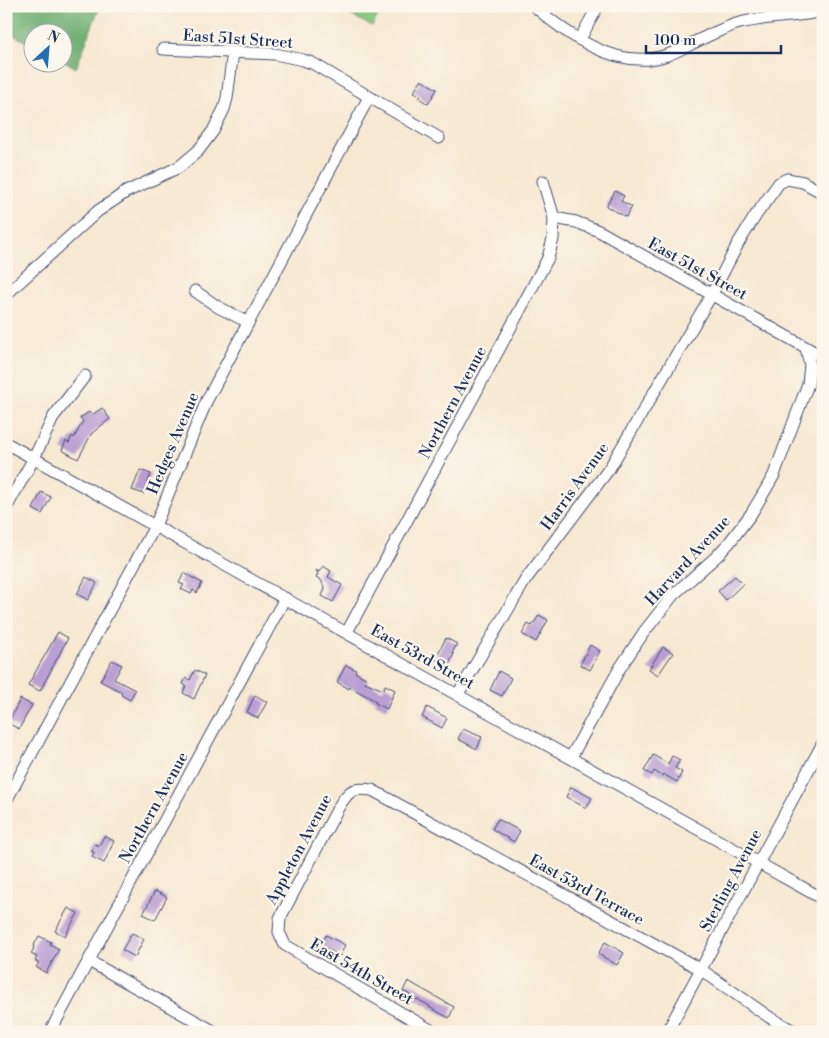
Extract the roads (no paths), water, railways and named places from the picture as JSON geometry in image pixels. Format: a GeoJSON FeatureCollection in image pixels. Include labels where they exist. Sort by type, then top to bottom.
{"type":"FeatureCollection","features":[{"type":"Feature","properties":{"kind":"street"},"geometry":{"type":"LineString","coordinates":[[534,6],[550,20],[602,52],[619,58],[637,60],[668,55],[737,24],[763,18],[803,15],[823,11]]}},
{"type":"Feature","properties":{"kind":"street"},"geometry":{"type":"LineString","coordinates":[[580,40],[598,6]]}},
{"type":"Feature","properties":{"kind":"street","name":"East 51st Street"},"geometry":{"type":"LineString","coordinates":[[163,49],[275,54],[303,60],[312,63],[439,138]]}},
{"type":"Feature","properties":{"kind":"street"},"geometry":{"type":"LineString","coordinates":[[6,296],[98,211],[126,192],[179,167],[198,151],[213,131],[224,109],[233,52]]}},
{"type":"Feature","properties":{"kind":"street","name":"Hedges Avenue"},"geometry":{"type":"LineString","coordinates":[[6,802],[155,526],[207,400],[369,97]]}},
{"type":"Feature","properties":{"kind":"street","name":"Harris Avenue"},"geometry":{"type":"LineString","coordinates":[[458,694],[526,579],[609,469],[712,294],[739,242],[779,183],[787,179],[803,182],[823,193]]}},
{"type":"Feature","properties":{"kind":"street","name":"Northern Avenue"},"geometry":{"type":"LineString","coordinates":[[347,632],[548,258],[553,239],[554,218],[543,180]]}},
{"type":"Feature","properties":{"kind":"street","name":"East 51st Street"},"geometry":{"type":"LineString","coordinates":[[554,218],[576,222],[598,230],[823,357]]}},
{"type":"Feature","properties":{"kind":"street"},"geometry":{"type":"LineString","coordinates":[[195,291],[218,307],[248,322]]}},
{"type":"Feature","properties":{"kind":"street","name":"Harvard Avenue"},"geometry":{"type":"LineString","coordinates":[[571,757],[620,668],[644,632],[673,595],[729,543],[751,514],[766,489],[774,474],[808,384],[810,365],[806,348]]}},
{"type":"Feature","properties":{"kind":"street"},"geometry":{"type":"LineString","coordinates":[[6,508],[34,458],[54,416],[85,376]]}},
{"type":"Feature","properties":{"kind":"street","name":"East 53rd Street"},"geometry":{"type":"LineString","coordinates":[[6,443],[823,898]]}},
{"type":"Feature","properties":{"kind":"street","name":"Northern Avenue"},"geometry":{"type":"LineString","coordinates":[[50,1032],[286,598]]}},
{"type":"Feature","properties":{"kind":"street","name":"Sterling Avenue"},"geometry":{"type":"LineString","coordinates":[[667,1032],[823,743]]}},
{"type":"Feature","properties":{"kind":"street","name":"Appleton Avenue"},"geometry":{"type":"LineString","coordinates":[[279,932],[280,918],[338,808],[346,795],[357,789]]}},
{"type":"Feature","properties":{"kind":"street","name":"East 53rd Terrace"},"geometry":{"type":"LineString","coordinates":[[357,789],[372,790],[700,969],[794,1032]]}},
{"type":"Feature","properties":{"kind":"street","name":"East 54th Street"},"geometry":{"type":"LineString","coordinates":[[279,932],[286,946],[434,1032]]}},
{"type":"Feature","properties":{"kind":"street"},"geometry":{"type":"LineString","coordinates":[[88,961],[208,1030]]}}]}
